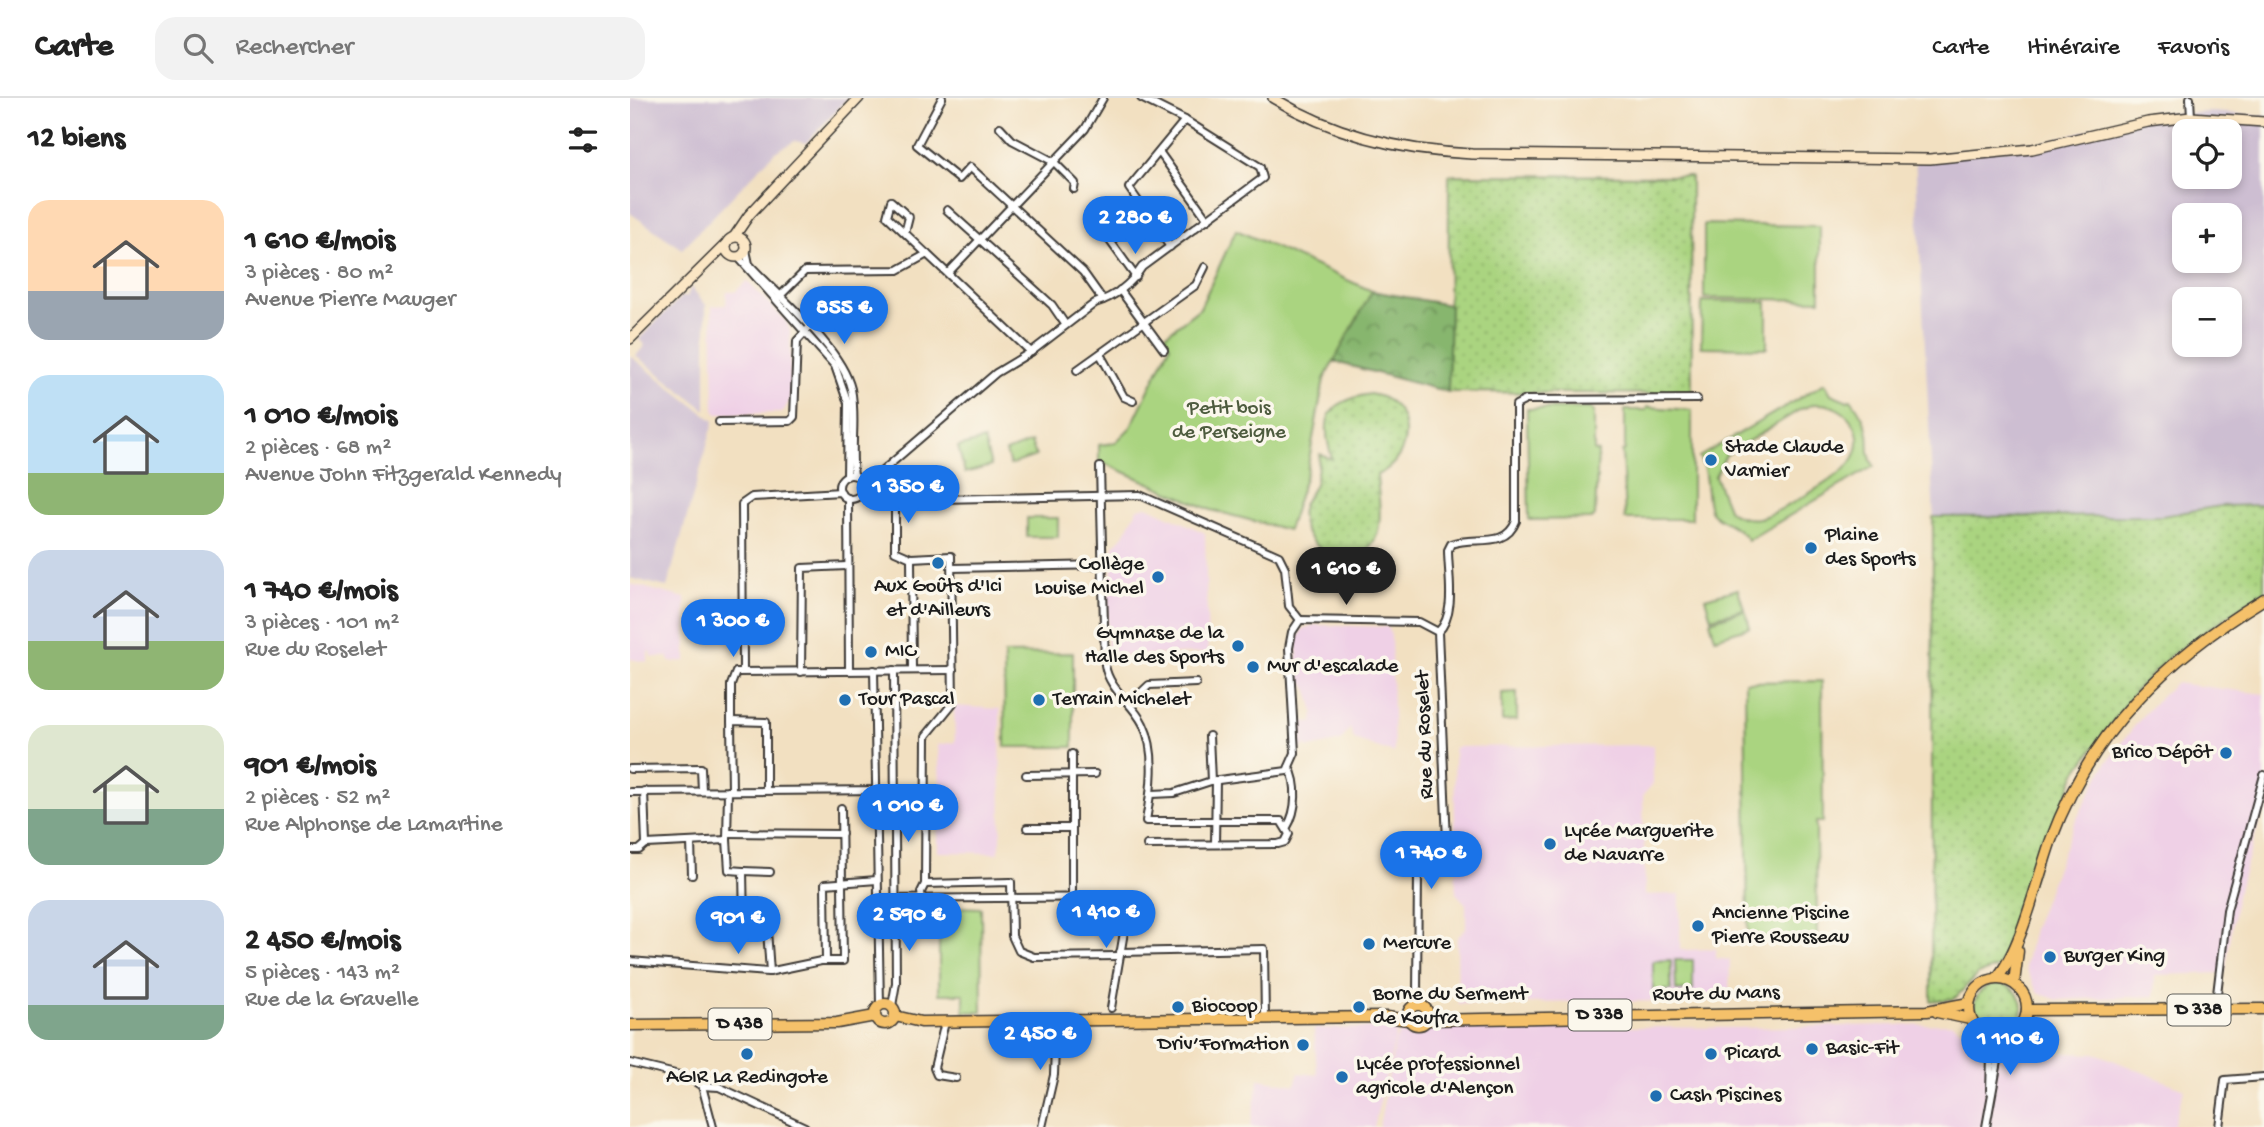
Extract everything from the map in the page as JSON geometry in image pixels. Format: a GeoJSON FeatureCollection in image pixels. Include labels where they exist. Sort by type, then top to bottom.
{"type":"FeatureCollection","features":[{"type":"Feature","properties":{"kind":"main road"},"geometry":{"type":"LineString","coordinates":[[630,339],[704,264],[734,240],[750,215],[859,98]]}},
{"type":"Feature","properties":{"kind":"main road"},"geometry":{"type":"LineString","coordinates":[[1273,98],[1335,128],[1377,142],[1410,149],[1472,154],[1930,159],[2032,149],[2118,127],[2190,117],[2264,122]]}},
{"type":"Feature","properties":{"kind":"main road"},"geometry":{"type":"LineString","coordinates":[[704,264],[746,250],[734,240]]}},
{"type":"Feature","properties":{"kind":"main road"},"geometry":{"type":"LineString","coordinates":[[733,256],[734,240]]}},
{"type":"Feature","properties":{"kind":"main road"},"geometry":{"type":"LineString","coordinates":[[1997,978],[2014,984],[2024,995],[2027,1010],[2021,1026],[2007,1036],[1986,1035],[1970,1018],[1969,1003],[1979,985],[1997,978],[2010,959],[2054,833],[2094,755],[2141,694],[2177,658],[2264,599]]}},
{"type":"Feature","properties":{"kind":"main road"},"geometry":{"type":"LineString","coordinates":[[2014,984],[2020,943],[2063,814]]}},
{"type":"Feature","properties":{"kind":"main road","name":"Route du Mans"},"geometry":{"type":"LineString","coordinates":[[1930,1011],[1969,1003]]}},
{"type":"Feature","properties":{"kind":"main road"},"geometry":{"type":"LineString","coordinates":[[880,1005],[894,1011],[892,1022],[884,1024],[875,1016],[880,1005]]}},
{"type":"Feature","properties":{"kind":"main road","name":"D 338"},"geometry":{"type":"LineString","coordinates":[[2027,1010],[2264,1009]]}},
{"type":"Feature","properties":{"kind":"main road","name":"Route du Mans"},"geometry":{"type":"LineString","coordinates":[[894,1011],[920,1022],[1387,1017],[1417,1012],[1461,1017],[1930,1011],[1970,1018]]}},
{"type":"Feature","properties":{"kind":"main road","name":"D 438"},"geometry":{"type":"LineString","coordinates":[[630,1025],[837,1023],[875,1016]]}},
{"type":"Feature","properties":{"kind":"street"},"geometry":{"type":"LineString","coordinates":[[942,98],[917,145],[959,179],[970,167],[1083,272],[1102,300]]}},
{"type":"Feature","properties":{"kind":"street"},"geometry":{"type":"LineString","coordinates":[[948,273],[1085,129],[1104,98]]}},
{"type":"Feature","properties":{"kind":"street"},"geometry":{"type":"LineString","coordinates":[[861,481],[881,472],[996,373],[1031,352],[1065,324],[1120,289],[1136,277],[1142,267],[1259,182],[1264,175],[1260,167],[1185,120],[1141,98]]}},
{"type":"Feature","properties":{"kind":"street"},"geometry":{"type":"LineString","coordinates":[[2190,98],[2190,117]]}},
{"type":"Feature","properties":{"kind":"street"},"geometry":{"type":"LineString","coordinates":[[1170,247],[1129,188],[1185,120]]}},
{"type":"Feature","properties":{"kind":"street"},"geometry":{"type":"LineString","coordinates":[[1000,127],[1012,140],[1054,162],[1075,183],[1074,189]]}},
{"type":"Feature","properties":{"kind":"street"},"geometry":{"type":"LineString","coordinates":[[1160,153],[1208,220]]}},
{"type":"Feature","properties":{"kind":"street"},"geometry":{"type":"LineString","coordinates":[[905,233],[909,217],[891,201],[887,216],[927,254],[948,273],[1031,352]]}},
{"type":"Feature","properties":{"kind":"street"},"geometry":{"type":"LineString","coordinates":[[947,210],[1052,305],[1065,324]]}},
{"type":"Feature","properties":{"kind":"street"},"geometry":{"type":"LineString","coordinates":[[1100,227],[1136,277]]}},
{"type":"Feature","properties":{"kind":"street"},"geometry":{"type":"LineString","coordinates":[[746,250],[749,264],[808,330],[835,366],[846,392],[850,475],[840,485],[841,492],[848,498]]}},
{"type":"Feature","properties":{"kind":"street"},"geometry":{"type":"LineString","coordinates":[[778,298],[806,271],[898,270],[927,254]]}},
{"type":"Feature","properties":{"kind":"street"},"geometry":{"type":"LineString","coordinates":[[733,256],[778,298]]}},
{"type":"Feature","properties":{"kind":"street"},"geometry":{"type":"LineString","coordinates":[[1077,370],[1196,285],[1205,267]]}},
{"type":"Feature","properties":{"kind":"street"},"geometry":{"type":"LineString","coordinates":[[1120,289],[1164,350]]}},
{"type":"Feature","properties":{"kind":"street"},"geometry":{"type":"LineString","coordinates":[[719,422],[790,421],[794,417],[797,341],[808,330]]}},
{"type":"Feature","properties":{"kind":"street"},"geometry":{"type":"LineString","coordinates":[[1100,354],[1124,397],[1133,401]]}},
{"type":"Feature","properties":{"kind":"street"},"geometry":{"type":"LineString","coordinates":[[1300,620],[1419,622],[1438,632],[1446,625],[1449,614],[1448,550],[1451,544],[1504,537],[1512,531],[1516,521],[1516,405],[1526,400],[1697,399]]}},
{"type":"Feature","properties":{"kind":"street"},"geometry":{"type":"LineString","coordinates":[[1100,467],[1107,678],[1129,704],[1147,735],[1152,794],[1146,821],[1281,821],[1288,830]]}},
{"type":"Feature","properties":{"kind":"street"},"geometry":{"type":"LineString","coordinates":[[850,475],[861,481]]}},
{"type":"Feature","properties":{"kind":"street"},"geometry":{"type":"LineString","coordinates":[[848,498],[858,496],[862,491],[861,481]]}},
{"type":"Feature","properties":{"kind":"street"},"geometry":{"type":"LineString","coordinates":[[862,491],[876,498],[895,500],[1148,496],[1271,551],[1282,560],[1289,606],[1300,620]]}},
{"type":"Feature","properties":{"kind":"street"},"geometry":{"type":"LineString","coordinates":[[743,671],[742,504],[752,497],[841,492]]}},
{"type":"Feature","properties":{"kind":"street"},"geometry":{"type":"LineString","coordinates":[[848,498],[849,669]]}},
{"type":"Feature","properties":{"kind":"street"},"geometry":{"type":"LineString","coordinates":[[895,500],[895,551],[911,558],[951,556],[952,568],[953,703],[926,736],[925,884],[921,892],[922,900]]}},
{"type":"Feature","properties":{"kind":"street"},"geometry":{"type":"LineString","coordinates":[[911,558],[912,669]]}},
{"type":"Feature","properties":{"kind":"street"},"geometry":{"type":"LineString","coordinates":[[952,568],[1103,565]]}},
{"type":"Feature","properties":{"kind":"street"},"geometry":{"type":"LineString","coordinates":[[801,671],[802,568],[847,566]]}},
{"type":"Feature","properties":{"kind":"street"},"geometry":{"type":"LineString","coordinates":[[1152,794],[1174,793],[1213,780],[1280,773],[1289,767],[1294,752],[1289,648],[1292,632],[1300,620]]}},
{"type":"Feature","properties":{"kind":"street","name":"Rue du Roselet"},"geometry":{"type":"LineString","coordinates":[[1417,1012],[1418,873],[1447,841],[1438,632]]}},
{"type":"Feature","properties":{"kind":"street"},"geometry":{"type":"LineString","coordinates":[[874,670],[880,1005]]}},
{"type":"Feature","properties":{"kind":"street"},"geometry":{"type":"LineString","coordinates":[[894,670],[894,1011]]}},
{"type":"Feature","properties":{"kind":"street"},"geometry":{"type":"LineString","coordinates":[[770,872],[729,870],[732,677],[743,671],[953,670]]}},
{"type":"Feature","properties":{"kind":"street"},"geometry":{"type":"LineString","coordinates":[[1129,704],[1149,685],[1196,683]]}},
{"type":"Feature","properties":{"kind":"street"},"geometry":{"type":"LineString","coordinates":[[731,721],[766,722],[766,790]]}},
{"type":"Feature","properties":{"kind":"street"},"geometry":{"type":"LineString","coordinates":[[1209,736],[1215,844]]}},
{"type":"Feature","properties":{"kind":"street"},"geometry":{"type":"LineString","coordinates":[[1072,754],[1072,896]]}},
{"type":"Feature","properties":{"kind":"street"},"geometry":{"type":"LineString","coordinates":[[1147,845],[1285,842],[1293,817],[1294,777],[1289,767]]}},
{"type":"Feature","properties":{"kind":"street"},"geometry":{"type":"LineString","coordinates":[[630,769],[701,768],[702,791]]}},
{"type":"Feature","properties":{"kind":"street"},"geometry":{"type":"LineString","coordinates":[[1026,775],[1095,774]]}},
{"type":"Feature","properties":{"kind":"street"},"geometry":{"type":"LineString","coordinates":[[2134,1011],[2213,1000],[2218,987],[2222,937],[2235,872],[2264,775]]}},
{"type":"Feature","properties":{"kind":"street"},"geometry":{"type":"LineString","coordinates":[[630,792],[894,790]]}},
{"type":"Feature","properties":{"kind":"street"},"geometry":{"type":"LineString","coordinates":[[644,792],[646,844]]}},
{"type":"Feature","properties":{"kind":"street"},"geometry":{"type":"LineString","coordinates":[[630,961],[770,972],[826,961],[843,961],[841,808]]}},
{"type":"Feature","properties":{"kind":"street"},"geometry":{"type":"LineString","coordinates":[[1027,828],[1072,828]]}},
{"type":"Feature","properties":{"kind":"street"},"geometry":{"type":"LineString","coordinates":[[630,850],[639,850],[646,844],[691,842],[728,836],[842,834]]}},
{"type":"Feature","properties":{"kind":"street"},"geometry":{"type":"LineString","coordinates":[[691,842],[692,875]]}},
{"type":"Feature","properties":{"kind":"street"},"geometry":{"type":"LineString","coordinates":[[743,871],[744,924],[767,930],[770,972]]}},
{"type":"Feature","properties":{"kind":"street"},"geometry":{"type":"LineString","coordinates":[[826,961],[825,884],[877,880]]}},
{"type":"Feature","properties":{"kind":"street"},"geometry":{"type":"LineString","coordinates":[[925,884],[1012,882],[1012,936],[1019,951],[1026,955],[1264,949],[1265,1019]]}},
{"type":"Feature","properties":{"kind":"street"},"geometry":{"type":"LineString","coordinates":[[877,899],[1130,897],[1111,1008]]}},
{"type":"Feature","properties":{"kind":"street"},"geometry":{"type":"LineString","coordinates":[[1042,1127],[1054,1075],[1056,1020]]}},
{"type":"Feature","properties":{"kind":"street"},"geometry":{"type":"LineString","coordinates":[[944,1022],[934,1068],[937,1075],[956,1078]]}},
{"type":"Feature","properties":{"kind":"street"},"geometry":{"type":"LineString","coordinates":[[1986,1035],[1991,1056],[1989,1111]]}},
{"type":"Feature","properties":{"kind":"street"},"geometry":{"type":"LineString","coordinates":[[1986,1127],[2000,1050],[2007,1036]]}},
{"type":"Feature","properties":{"kind":"street"},"geometry":{"type":"LineString","coordinates":[[630,1063],[688,1077],[702,1086],[719,1087],[805,1127]]}},
{"type":"Feature","properties":{"kind":"street"},"geometry":{"type":"LineString","coordinates":[[2219,1127],[2225,1080],[2264,1077]]}},
{"type":"Feature","properties":{"kind":"street"},"geometry":{"type":"LineString","coordinates":[[702,1086],[713,1127]]}},
{"type":"Feature","properties":{"kind":"shaded area"},"geometry":{"type":"Polygon","coordinates":[[[630,98],[848,98],[806,143],[795,141],[775,152],[682,249],[630,213],[630,98]]]}},
{"type":"Feature","properties":{"kind":"shaded area"},"geometry":{"type":"Polygon","coordinates":[[[2213,112],[2264,116],[2264,513],[1934,520],[1915,155],[2023,148],[2146,114],[2213,112]]]}},
{"type":"Feature","properties":{"kind":"shaded area"},"geometry":{"type":"Polygon","coordinates":[[[747,281],[786,321],[790,330],[791,399],[782,413],[717,414],[714,410],[712,306],[726,305],[727,292],[735,292],[747,281]]]}},
{"type":"Feature","properties":{"kind":"shaded area"},"geometry":{"type":"Polygon","coordinates":[[[691,287],[706,305],[706,410],[636,356],[645,345],[639,339],[681,297],[687,297],[691,287]]]}},
{"type":"Feature","properties":{"kind":"shaded area"},"geometry":{"type":"Polygon","coordinates":[[[630,356],[714,421],[667,587],[630,578],[630,356]]]}},
{"type":"Feature","properties":{"kind":"shaded area","name":"Collège Louise Michel"},"geometry":{"type":"Polygon","coordinates":[[[1147,506],[1205,533],[1208,653],[1107,656],[1108,585],[1113,570],[1114,546],[1124,535],[1138,508],[1147,506]]]}},
{"type":"Feature","properties":{"kind":"shaded area"},"geometry":{"type":"Polygon","coordinates":[[[630,584],[685,598],[686,661],[669,662],[669,657],[651,657],[651,651],[648,652],[648,662],[630,659],[630,584]]]}},
{"type":"Feature","properties":{"kind":"shaded area"},"geometry":{"type":"Polygon","coordinates":[[[1314,625],[1388,627],[1391,636],[1394,753],[1354,739],[1350,728],[1341,741],[1309,748],[1306,745],[1300,749],[1299,720],[1313,723],[1314,712],[1308,690],[1298,675],[1297,641],[1302,630],[1314,625]]]}},
{"type":"Feature","properties":{"kind":"shaded area"},"geometry":{"type":"Polygon","coordinates":[[[2175,683],[2264,694],[2264,806],[2237,896],[2225,973],[2155,975],[2154,996],[2058,1000],[2038,993],[2025,967],[2033,929],[2074,824],[2105,765],[2143,715],[2175,683]]]}},
{"type":"Feature","properties":{"kind":"shaded area"},"geometry":{"type":"Polygon","coordinates":[[[954,706],[1000,709],[1001,840],[998,853],[938,852],[937,808],[941,807],[938,745],[955,742],[954,706]]]}},
{"type":"Feature","properties":{"kind":"shaded area","name":"Lycée Marguerite de Navarre"},"geometry":{"type":"Polygon","coordinates":[[[1653,745],[1653,784],[1643,795],[1645,895],[1680,894],[1680,950],[1716,949],[1716,958],[1730,960],[1729,1000],[1458,1004],[1457,938],[1466,928],[1466,904],[1456,893],[1454,747],[1653,745]]]}},
{"type":"Feature","properties":{"kind":"shaded area"},"geometry":{"type":"Polygon","coordinates":[[[1953,1024],[1978,1042],[1984,1059],[2033,1052],[2098,1054],[2184,1089],[2173,1127],[1379,1127],[1395,1042],[1400,1033],[1421,1036],[1429,1025],[1738,1028],[1953,1024]]]}},
{"type":"Feature","properties":{"kind":"shaded area","name":"Lycée professionnel agricole d'Alençon"},"geometry":{"type":"Polygon","coordinates":[[[1391,1028],[1397,1031],[1374,1127],[1250,1127],[1259,1079],[1295,1085],[1299,1073],[1317,1075],[1314,1029],[1391,1028]]]}},
{"type":"Feature","properties":{"kind":"green space"},"geometry":{"type":"Polygon","coordinates":[[[1449,175],[1691,176],[1692,394],[1448,392],[1449,175]]]}},
{"type":"Feature","properties":{"kind":"green space"},"geometry":{"type":"Polygon","coordinates":[[[1704,224],[1820,226],[1820,300],[1704,298],[1704,224]]]}},
{"type":"Feature","properties":{"kind":"green space","name":"Petit bois de Perseigne"},"geometry":{"type":"Polygon","coordinates":[[[1236,230],[1372,291],[1324,379],[1307,471],[1288,530],[1211,510],[1099,461],[1099,445],[1115,443],[1131,427],[1170,346],[1164,336],[1200,308],[1236,230]]]}},
{"type":"Feature","properties":{"kind":"green space"},"geometry":{"type":"Polygon","coordinates":[[[1372,291],[1450,305],[1448,392],[1332,361],[1372,291]]]}},
{"type":"Feature","properties":{"kind":"green space"},"geometry":{"type":"Polygon","coordinates":[[[1702,301],[1767,302],[1767,348],[1701,347],[1702,301]]]}},
{"type":"Feature","properties":{"kind":"green space","name":"Stade Claude Varnier"},"geometry":{"type":"Polygon","coordinates":[[[1825,383],[1831,394],[1848,401],[1851,399],[1858,410],[1867,428],[1869,453],[1874,466],[1748,540],[1739,530],[1710,510],[1704,469],[1699,457],[1825,383]],[[1815,404],[1801,409],[1726,455],[1715,476],[1729,511],[1747,518],[1768,515],[1823,485],[1851,462],[1858,441],[1857,431],[1845,414],[1826,405],[1815,404]]]}},
{"type":"Feature","properties":{"kind":"green space"},"geometry":{"type":"Polygon","coordinates":[[[1370,394],[1385,399],[1396,407],[1405,430],[1404,443],[1399,456],[1390,467],[1377,475],[1380,511],[1376,537],[1363,552],[1341,557],[1330,554],[1312,540],[1305,531],[1302,509],[1315,483],[1320,454],[1332,459],[1327,433],[1330,414],[1344,402],[1370,394]]]}},
{"type":"Feature","properties":{"kind":"green space"},"geometry":{"type":"Polygon","coordinates":[[[1647,407],[1692,410],[1692,519],[1625,519],[1622,451],[1625,450],[1625,410],[1646,410],[1647,407]]]}},
{"type":"Feature","properties":{"kind":"green space"},"geometry":{"type":"Polygon","coordinates":[[[1590,408],[1594,412],[1594,451],[1598,452],[1595,516],[1591,519],[1529,520],[1527,409],[1590,408]]]}},
{"type":"Feature","properties":{"kind":"green space"},"geometry":{"type":"Polygon","coordinates":[[[984,440],[991,466],[965,473],[958,447],[984,440]]]}},
{"type":"Feature","properties":{"kind":"green space"},"geometry":{"type":"Polygon","coordinates":[[[1031,442],[1036,456],[1010,465],[1006,452],[1031,442]]]}},
{"type":"Feature","properties":{"kind":"green space"},"geometry":{"type":"Polygon","coordinates":[[[2264,505],[2264,591],[2171,655],[2136,690],[2077,771],[2038,860],[1999,967],[1978,974],[1954,999],[1931,1001],[1933,517],[2162,516],[2220,506],[2264,505]]]}},
{"type":"Feature","properties":{"kind":"green space"},"geometry":{"type":"Polygon","coordinates":[[[1027,518],[1058,518],[1058,537],[1027,537],[1027,518]]]}},
{"type":"Feature","properties":{"kind":"green space"},"geometry":{"type":"Polygon","coordinates":[[[1738,589],[1744,609],[1711,618],[1705,598],[1738,589]]]}},
{"type":"Feature","properties":{"kind":"green space"},"geometry":{"type":"Polygon","coordinates":[[[1745,610],[1750,627],[1715,638],[1710,621],[1745,610]]]}},
{"type":"Feature","properties":{"kind":"green space","name":"Terrain Michelet"},"geometry":{"type":"Polygon","coordinates":[[[1073,653],[1073,747],[1005,747],[1004,654],[1073,653]]]}},
{"type":"Feature","properties":{"kind":"green space"},"geometry":{"type":"Polygon","coordinates":[[[1822,681],[1823,822],[1816,822],[1817,937],[1748,938],[1745,682],[1822,681]]]}},
{"type":"Feature","properties":{"kind":"green space"},"geometry":{"type":"Polygon","coordinates":[[[1517,692],[1517,720],[1502,721],[1502,693],[1517,692]]]}},
{"type":"Feature","properties":{"kind":"green space"},"geometry":{"type":"Polygon","coordinates":[[[929,906],[981,908],[982,1012],[964,1012],[964,994],[939,994],[939,928],[929,927],[929,906]]]}},
{"type":"Feature","properties":{"kind":"green space"},"geometry":{"type":"Polygon","coordinates":[[[1671,960],[1671,990],[1653,991],[1653,961],[1671,960]]]}},
{"type":"Feature","properties":{"kind":"green space"},"geometry":{"type":"Polygon","coordinates":[[[1675,960],[1693,960],[1693,990],[1676,991],[1675,960]]]}},
{"type":"Feature","properties":{"kind":"green space"},"geometry":{"type":"Polygon","coordinates":[[[1998,984],[2015,991],[2022,1008],[2015,1025],[1998,1032],[1981,1025],[1974,1008],[1981,991],[1998,984]]]}},
{"type":"Feature","properties":{"kind":"place","name":"Stade Claude Varnier"},"geometry":{"type":"Point","coordinates":[1711,460]}},
{"type":"Feature","properties":{"kind":"place","name":"Plaine des Sports"},"geometry":{"type":"Point","coordinates":[1811,548]}},
{"type":"Feature","properties":{"kind":"place","name":"Aux Goûts d'Ici et d'Ailleurs"},"geometry":{"type":"Point","coordinates":[938,563]}},
{"type":"Feature","properties":{"kind":"place","name":"Collège Louise Michel"},"geometry":{"type":"Point","coordinates":[1158,577]}},
{"type":"Feature","properties":{"kind":"place","name":"Gymnase de la Halle des Sports"},"geometry":{"type":"Point","coordinates":[1238,646]}},
{"type":"Feature","properties":{"kind":"place","name":"MIC"},"geometry":{"type":"Point","coordinates":[871,652]}},
{"type":"Feature","properties":{"kind":"place","name":"Mur d'escalade"},"geometry":{"type":"Point","coordinates":[1253,667]}},
{"type":"Feature","properties":{"kind":"place","name":"Tour Pascal"},"geometry":{"type":"Point","coordinates":[845,700]}},
{"type":"Feature","properties":{"kind":"place","name":"Terrain Michelet"},"geometry":{"type":"Point","coordinates":[1039,700]}},
{"type":"Feature","properties":{"kind":"place","name":"Brico Dépôt"},"geometry":{"type":"Point","coordinates":[2226,753]}},
{"type":"Feature","properties":{"kind":"place","name":"Lycée Marguerite de Navarre"},"geometry":{"type":"Point","coordinates":[1550,844]}},
{"type":"Feature","properties":{"kind":"place","name":"Ancienne Piscine Pierre Rousseau"},"geometry":{"type":"Point","coordinates":[1698,926]}},
{"type":"Feature","properties":{"kind":"place","name":"Mercure"},"geometry":{"type":"Point","coordinates":[1369,944]}},
{"type":"Feature","properties":{"kind":"place","name":"Burger King"},"geometry":{"type":"Point","coordinates":[2050,957]}},
{"type":"Feature","properties":{"kind":"place","name":"Biocoop"},"geometry":{"type":"Point","coordinates":[1178,1007]}},
{"type":"Feature","properties":{"kind":"place","name":"Borne du Serment de Koufra"},"geometry":{"type":"Point","coordinates":[1359,1007]}},
{"type":"Feature","properties":{"kind":"place","name":"Driv’Formation"},"geometry":{"type":"Point","coordinates":[1303,1045]}},
{"type":"Feature","properties":{"kind":"place","name":"Basic-Fit"},"geometry":{"type":"Point","coordinates":[1812,1049]}},
{"type":"Feature","properties":{"kind":"place","name":"AGIR La Redingote"},"geometry":{"type":"Point","coordinates":[747,1054]}},
{"type":"Feature","properties":{"kind":"place","name":"Picard"},"geometry":{"type":"Point","coordinates":[1711,1054]}},
{"type":"Feature","properties":{"kind":"place","name":"Lycée professionnel agricole d'Alençon"},"geometry":{"type":"Point","coordinates":[1342,1077]}},
{"type":"Feature","properties":{"kind":"place","name":"Cash Piscines"},"geometry":{"type":"Point","coordinates":[1656,1096]}}]}
